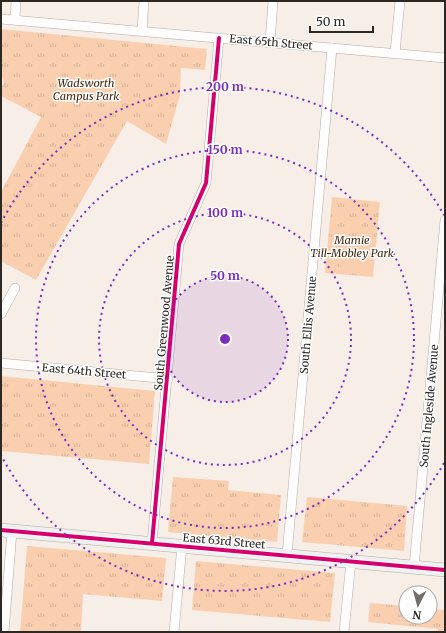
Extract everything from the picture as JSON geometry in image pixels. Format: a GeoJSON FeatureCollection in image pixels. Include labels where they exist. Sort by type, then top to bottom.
{"type":"FeatureCollection","features":[{"type":"Feature","properties":{"kind":"main road","name":"East 63rd Street"},"geometry":{"type":"LineString","coordinates":[[6,530],[445,570]]}},
{"type":"Feature","properties":{"kind":"street"},"geometry":{"type":"LineString","coordinates":[[15,20],[16,1]]}},
{"type":"Feature","properties":{"kind":"street"},"geometry":{"type":"LineString","coordinates":[[142,31],[144,1]]}},
{"type":"Feature","properties":{"kind":"street"},"geometry":{"type":"LineString","coordinates":[[270,42],[273,1]]}},
{"type":"Feature","properties":{"kind":"street"},"geometry":{"type":"LineString","coordinates":[[395,53],[400,1]]}},
{"type":"Feature","properties":{"kind":"street","name":"East 65th Street"},"geometry":{"type":"LineString","coordinates":[[1,19],[445,58]]}},
{"type":"Feature","properties":{"kind":"street","name":"South Greenwood Avenue"},"geometry":{"type":"LineString","coordinates":[[152,543],[179,244],[206,183],[219,38]]}},
{"type":"Feature","properties":{"kind":"street","name":"South Ellis Avenue"},"geometry":{"type":"LineString","coordinates":[[287,555],[332,48]]}},
{"type":"Feature","properties":{"kind":"street","name":"South Ingleside Avenue"},"geometry":{"type":"LineString","coordinates":[[414,567],[445,220]]}},
{"type":"Feature","properties":{"kind":"street"},"geometry":{"type":"LineString","coordinates":[[1,314],[15,288]]}},
{"type":"Feature","properties":{"kind":"street","name":"East 64th Street"},"geometry":{"type":"LineString","coordinates":[[1,363],[168,379]]}},
{"type":"Feature","properties":{"kind":"street"},"geometry":{"type":"LineString","coordinates":[[4,632],[6,530]]}},
{"type":"Feature","properties":{"kind":"street"},"geometry":{"type":"LineString","coordinates":[[174,632],[182,546]]}},
{"type":"Feature","properties":{"kind":"street"},"geometry":{"type":"LineString","coordinates":[[344,632],[351,561]]}},
{"type":"Feature","properties":{"kind":"green space","name":"Wadsworth Campus Park"},"geometry":{"type":"Polygon","coordinates":[[[1,29],[207,49],[205,70],[181,68],[180,95],[166,144],[127,121],[36,280],[1,261],[1,192],[41,117],[1,96],[1,89],[4,82],[1,74],[1,29]]]}},
{"type":"Feature","properties":{"kind":"green space","name":"Mamie Till-Mobley Park"},"geometry":{"type":"Polygon","coordinates":[[[332,197],[380,202],[373,277],[325,273],[332,197]]]}},
{"type":"Feature","properties":{"kind":"green space"},"geometry":{"type":"Polygon","coordinates":[[[342,238],[371,240],[367,275],[340,272],[342,238]]]}},
{"type":"Feature","properties":{"kind":"green space"},"geometry":{"type":"Polygon","coordinates":[[[1,376],[155,391],[149,464],[1,451],[1,376]]]}},
{"type":"Feature","properties":{"kind":"green space"},"geometry":{"type":"Polygon","coordinates":[[[173,477],[229,481],[228,490],[281,495],[277,542],[168,532],[173,477]]]}},
{"type":"Feature","properties":{"kind":"green space"},"geometry":{"type":"Polygon","coordinates":[[[307,497],[407,506],[404,551],[302,542],[307,497]]]}},
{"type":"Feature","properties":{"kind":"green space"},"geometry":{"type":"Polygon","coordinates":[[[27,546],[166,558],[162,601],[83,594],[81,632],[20,632],[27,546]]]}},
{"type":"Feature","properties":{"kind":"green space"},"geometry":{"type":"Polygon","coordinates":[[[196,561],[335,573],[330,622],[192,610],[196,561]]]}},
{"type":"Feature","properties":{"kind":"green space"},"geometry":{"type":"Polygon","coordinates":[[[370,603],[398,605],[398,625],[368,622],[370,603]]]}},
{"type":"Feature","properties":{"kind":"green space"},"geometry":{"type":"Polygon","coordinates":[[[438,610],[445,610],[445,632],[438,632],[438,629],[398,625],[438,625],[438,610]]]}},
{"type":"Feature","properties":{"kind":"cycle path"},"geometry":{"type":"LineString","coordinates":[[152,543],[179,244],[206,183],[219,38]]}},
{"type":"Feature","properties":{"kind":"cycle path"},"geometry":{"type":"LineString","coordinates":[[1,530],[445,570]]}}]}
